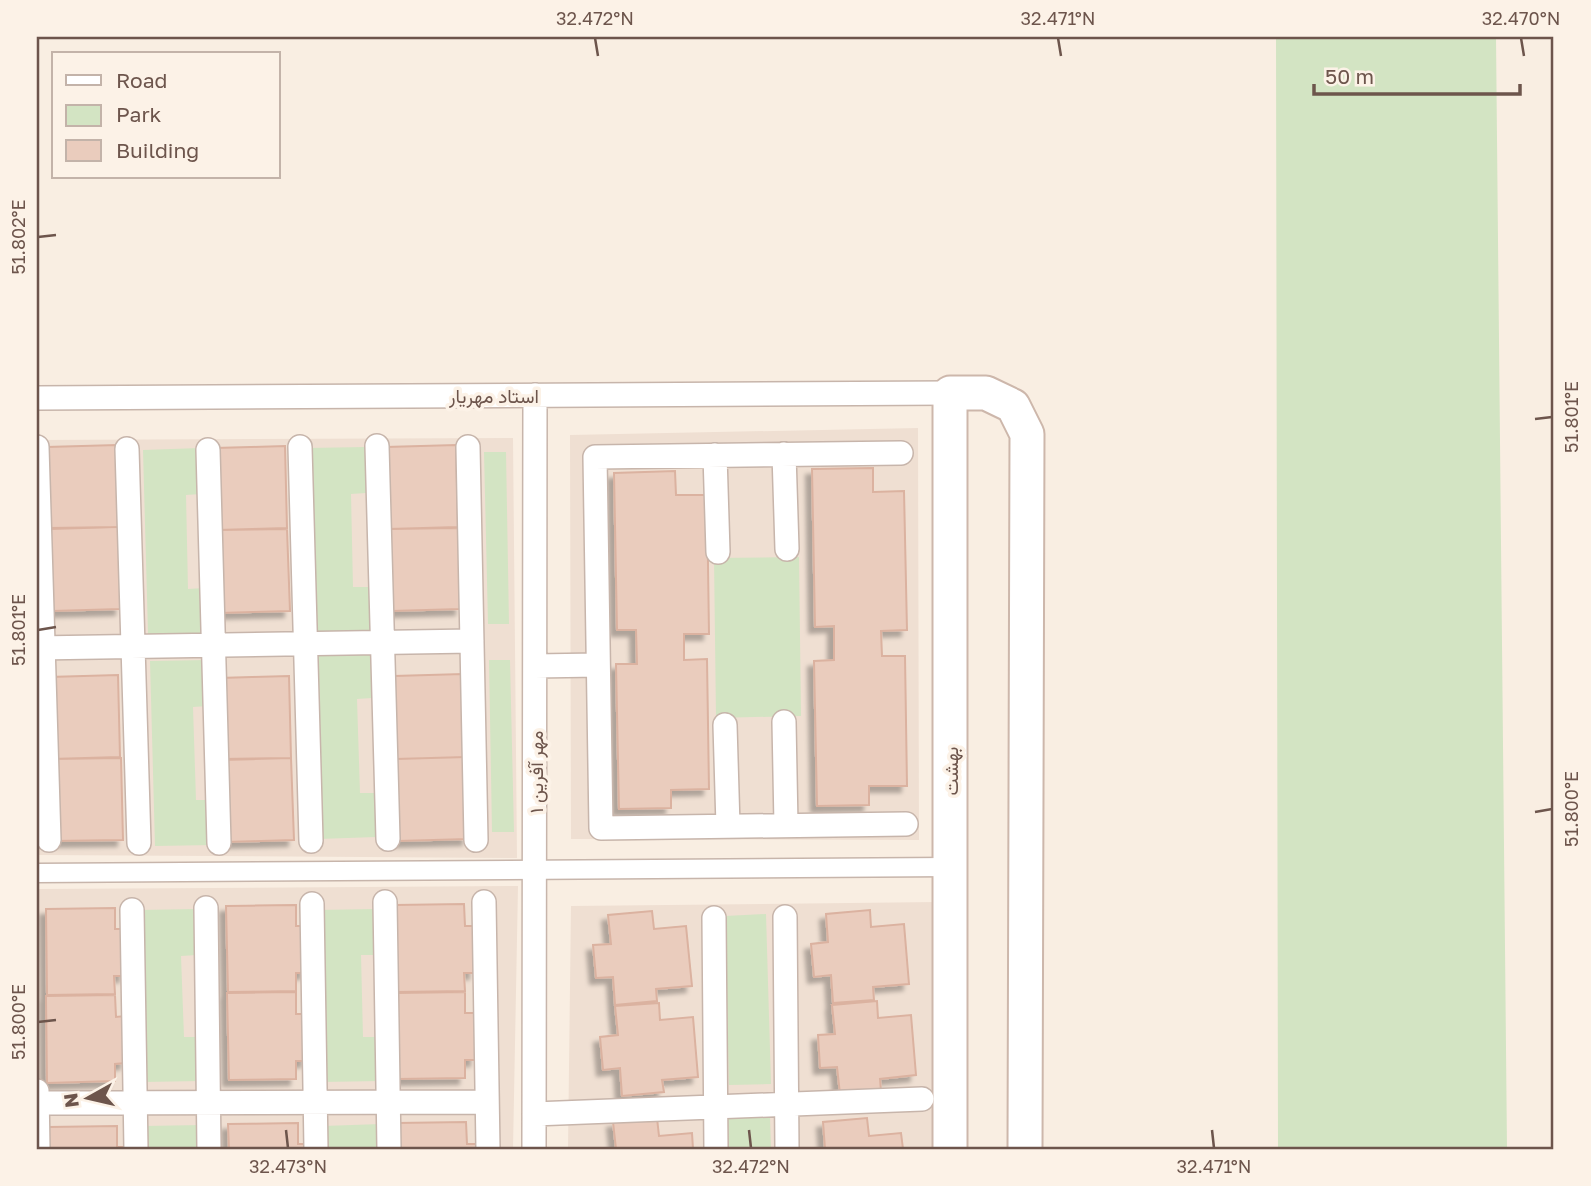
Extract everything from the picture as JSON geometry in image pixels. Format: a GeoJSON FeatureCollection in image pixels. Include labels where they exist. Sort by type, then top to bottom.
{"type":"FeatureCollection","features":[{"type":"Feature","properties":{"kind":"main road"},"geometry":{"type":"LineString","coordinates":[[950,393],[986,393],[1013,406],[1027,434],[1025,1149]]}},
{"type":"Feature","properties":{"kind":"main road","name":"بهشت"},"geometry":{"type":"LineString","coordinates":[[950,393],[950,1149]]}},
{"type":"Feature","properties":{"kind":"street","name":"استاد مهریار"},"geometry":{"type":"LineString","coordinates":[[37,398],[950,393]]}},
{"type":"Feature","properties":{"kind":"street","name":"مهر آفرین ۱"},"geometry":{"type":"LineString","coordinates":[[534,1149],[535,395]]}},
{"type":"Feature","properties":{"kind":"street"},"geometry":{"type":"LineString","coordinates":[[377,446],[388,839]]}},
{"type":"Feature","properties":{"kind":"street"},"geometry":{"type":"LineString","coordinates":[[37,447],[40,648],[48,840]]}},
{"type":"Feature","properties":{"kind":"street"},"geometry":{"type":"LineString","coordinates":[[300,447],[311,841]]}},
{"type":"Feature","properties":{"kind":"street"},"geometry":{"type":"LineString","coordinates":[[468,447],[476,840]]}},
{"type":"Feature","properties":{"kind":"street"},"geometry":{"type":"LineString","coordinates":[[127,449],[139,843]]}},
{"type":"Feature","properties":{"kind":"street"},"geometry":{"type":"LineString","coordinates":[[208,450],[219,843]]}},
{"type":"Feature","properties":{"kind":"street"},"geometry":{"type":"LineString","coordinates":[[901,453],[595,457],[601,828],[906,824]]}},
{"type":"Feature","properties":{"kind":"street"},"geometry":{"type":"LineString","coordinates":[[784,454],[787,549]]}},
{"type":"Feature","properties":{"kind":"street"},"geometry":{"type":"LineString","coordinates":[[715,456],[718,552]]}},
{"type":"Feature","properties":{"kind":"street"},"geometry":{"type":"LineString","coordinates":[[40,648],[472,641]]}},
{"type":"Feature","properties":{"kind":"street"},"geometry":{"type":"LineString","coordinates":[[535,666],[598,665]]}},
{"type":"Feature","properties":{"kind":"street"},"geometry":{"type":"LineString","coordinates":[[784,722],[786,825]]}},
{"type":"Feature","properties":{"kind":"street"},"geometry":{"type":"LineString","coordinates":[[725,725],[728,826]]}},
{"type":"Feature","properties":{"kind":"street"},"geometry":{"type":"LineString","coordinates":[[37,873],[950,867]]}},
{"type":"Feature","properties":{"kind":"street"},"geometry":{"type":"LineString","coordinates":[[385,902],[389,1149]]}},
{"type":"Feature","properties":{"kind":"street"},"geometry":{"type":"LineString","coordinates":[[484,902],[488,1149]]}},
{"type":"Feature","properties":{"kind":"street"},"geometry":{"type":"LineString","coordinates":[[312,904],[316,1149]]}},
{"type":"Feature","properties":{"kind":"street"},"geometry":{"type":"LineString","coordinates":[[206,908],[209,1149]]}},
{"type":"Feature","properties":{"kind":"street"},"geometry":{"type":"LineString","coordinates":[[132,910],[136,1149]]}},
{"type":"Feature","properties":{"kind":"street"},"geometry":{"type":"LineString","coordinates":[[785,917],[787,1149]]}},
{"type":"Feature","properties":{"kind":"street"},"geometry":{"type":"LineString","coordinates":[[714,918],[716,1149]]}},
{"type":"Feature","properties":{"kind":"street"},"geometry":{"type":"LineString","coordinates":[[37,1091],[38,1149]]}},
{"type":"Feature","properties":{"kind":"street"},"geometry":{"type":"LineString","coordinates":[[534,1114],[922,1099]]}},
{"type":"Feature","properties":{"kind":"street"},"geometry":{"type":"LineString","coordinates":[[37,1103],[487,1102]]}},
{"type":"Feature","properties":{"kind":"shaded area"},"geometry":{"type":"Polygon","coordinates":[[[918,428],[919,840],[571,839],[570,435],[918,428]]]}},
{"type":"Feature","properties":{"kind":"shaded area"},"geometry":{"type":"Polygon","coordinates":[[[513,438],[517,858],[37,855],[37,440],[513,438]]]}},
{"type":"Feature","properties":{"kind":"shaded area"},"geometry":{"type":"Polygon","coordinates":[[[518,886],[513,1149],[37,1149],[37,889],[518,886]]]}},
{"type":"Feature","properties":{"kind":"shaded area"},"geometry":{"type":"Polygon","coordinates":[[[937,902],[937,1149],[568,1149],[571,906],[937,902]]]}},
{"type":"Feature","properties":{"kind":"green space"},"geometry":{"type":"Polygon","coordinates":[[[1276,37],[1496,37],[1507,1149],[1278,1149],[1276,37]]]}},
{"type":"Feature","properties":{"kind":"green space"},"geometry":{"type":"Polygon","coordinates":[[[365,447],[366,493],[351,494],[353,587],[370,587],[371,632],[313,633],[308,448],[365,447]]]}},
{"type":"Feature","properties":{"kind":"green space"},"geometry":{"type":"Polygon","coordinates":[[[200,448],[201,494],[186,495],[188,589],[204,588],[206,633],[148,634],[143,450],[200,448]]]}},
{"type":"Feature","properties":{"kind":"green space"},"geometry":{"type":"Polygon","coordinates":[[[484,452],[506,452],[509,624],[488,624],[484,452]]]}},
{"type":"Feature","properties":{"kind":"green space"},"geometry":{"type":"Polygon","coordinates":[[[799,557],[801,716],[716,718],[714,558],[799,557]]]}},
{"type":"Feature","properties":{"kind":"green space"},"geometry":{"type":"Polygon","coordinates":[[[371,652],[372,698],[357,699],[360,793],[375,793],[376,837],[319,839],[314,654],[371,652]]]}},
{"type":"Feature","properties":{"kind":"green space"},"geometry":{"type":"Polygon","coordinates":[[[207,660],[208,706],[193,707],[196,800],[211,800],[213,845],[155,846],[150,661],[207,660]]]}},
{"type":"Feature","properties":{"kind":"green space"},"geometry":{"type":"Polygon","coordinates":[[[489,660],[510,660],[514,832],[492,832],[489,660]]]}},
{"type":"Feature","properties":{"kind":"green space"},"geometry":{"type":"Polygon","coordinates":[[[196,909],[197,955],[181,956],[184,1037],[200,1037],[201,1081],[143,1082],[139,910],[196,909]]]}},
{"type":"Feature","properties":{"kind":"green space"},"geometry":{"type":"Polygon","coordinates":[[[375,909],[376,955],[361,955],[363,1037],[379,1037],[381,1081],[321,1082],[317,910],[375,909]]]}},
{"type":"Feature","properties":{"kind":"green space"},"geometry":{"type":"Polygon","coordinates":[[[766,914],[771,1084],[729,1085],[725,916],[766,914]]]}},
{"type":"Feature","properties":{"kind":"green space"},"geometry":{"type":"Polygon","coordinates":[[[770,1117],[771,1149],[729,1149],[728,1118],[770,1117]]]}},
{"type":"Feature","properties":{"kind":"green space"},"geometry":{"type":"Polygon","coordinates":[[[381,1124],[381,1149],[324,1149],[323,1126],[381,1124]]]}},
{"type":"Feature","properties":{"kind":"green space"},"geometry":{"type":"Polygon","coordinates":[[[202,1125],[202,1149],[145,1149],[144,1126],[202,1125]]]}},
{"type":"Feature","properties":{"kind":"building"},"geometry":{"type":"Polygon","coordinates":[[[117,445],[119,527],[49,528],[47,447],[117,445]]]}},
{"type":"Feature","properties":{"kind":"building"},"geometry":{"type":"Polygon","coordinates":[[[456,445],[458,527],[389,529],[386,447],[456,445]]]}},
{"type":"Feature","properties":{"kind":"building"},"geometry":{"type":"Polygon","coordinates":[[[285,446],[287,528],[218,530],[215,448],[285,446]]]}},
{"type":"Feature","properties":{"kind":"building"},"geometry":{"type":"Polygon","coordinates":[[[873,468],[873,492],[904,491],[907,630],[881,631],[882,656],[905,656],[907,786],[869,786],[869,805],[817,806],[814,661],[834,660],[834,626],[815,627],[812,469],[873,468]]]}},
{"type":"Feature","properties":{"kind":"building"},"geometry":{"type":"Polygon","coordinates":[[[675,471],[676,495],[707,495],[709,634],[684,634],[684,660],[707,659],[709,789],[671,790],[671,808],[619,809],[616,664],[637,664],[636,630],[617,630],[614,473],[675,471]]]}},
{"type":"Feature","properties":{"kind":"building"},"geometry":{"type":"Polygon","coordinates":[[[119,527],[121,609],[52,611],[49,529],[119,527]]]}},
{"type":"Feature","properties":{"kind":"building"},"geometry":{"type":"Polygon","coordinates":[[[458,528],[461,609],[391,611],[389,529],[458,528]]]}},
{"type":"Feature","properties":{"kind":"building"},"geometry":{"type":"Polygon","coordinates":[[[287,529],[290,611],[220,613],[218,530],[287,529]]]}},
{"type":"Feature","properties":{"kind":"building"},"geometry":{"type":"Polygon","coordinates":[[[463,674],[466,757],[396,759],[394,676],[463,674]]]}},
{"type":"Feature","properties":{"kind":"building"},"geometry":{"type":"Polygon","coordinates":[[[118,675],[120,757],[51,759],[49,677],[118,675]]]}},
{"type":"Feature","properties":{"kind":"building"},"geometry":{"type":"Polygon","coordinates":[[[289,676],[291,758],[222,759],[219,678],[289,676]]]}},
{"type":"Feature","properties":{"kind":"building"},"geometry":{"type":"Polygon","coordinates":[[[466,757],[468,839],[398,841],[396,759],[466,757]]]}},
{"type":"Feature","properties":{"kind":"building"},"geometry":{"type":"Polygon","coordinates":[[[121,758],[123,840],[53,841],[51,759],[121,758]]]}},
{"type":"Feature","properties":{"kind":"building"},"geometry":{"type":"Polygon","coordinates":[[[291,758],[294,840],[224,842],[222,760],[291,758]]]}},
{"type":"Feature","properties":{"kind":"building"},"geometry":{"type":"Polygon","coordinates":[[[464,904],[465,926],[474,926],[475,973],[464,973],[465,991],[397,992],[395,905],[464,904]]]}},
{"type":"Feature","properties":{"kind":"building"},"geometry":{"type":"Polygon","coordinates":[[[296,905],[296,926],[306,926],[306,973],[296,973],[296,991],[228,992],[226,906],[296,905]]]}},
{"type":"Feature","properties":{"kind":"building"},"geometry":{"type":"Polygon","coordinates":[[[115,908],[115,929],[124,929],[125,976],[114,976],[115,994],[47,995],[46,909],[115,908]]]}},
{"type":"Feature","properties":{"kind":"building"},"geometry":{"type":"Polygon","coordinates":[[[870,910],[871,927],[904,924],[909,984],[873,987],[874,1000],[833,1003],[831,975],[814,977],[811,944],[828,942],[826,914],[870,910]]]}},
{"type":"Feature","properties":{"kind":"building"},"geometry":{"type":"Polygon","coordinates":[[[652,911],[654,929],[686,926],[692,986],[656,989],[657,1001],[615,1005],[613,977],[596,978],[593,945],[611,944],[608,915],[652,911]]]}},
{"type":"Feature","properties":{"kind":"building"},"geometry":{"type":"Polygon","coordinates":[[[296,992],[296,1014],[306,1014],[307,1061],[296,1061],[296,1079],[229,1080],[227,993],[296,992]]]}},
{"type":"Feature","properties":{"kind":"building"},"geometry":{"type":"Polygon","coordinates":[[[465,992],[465,1013],[475,1013],[476,1060],[465,1060],[465,1078],[397,1079],[396,993],[465,992]]]}},
{"type":"Feature","properties":{"kind":"building"},"geometry":{"type":"Polygon","coordinates":[[[115,995],[116,1017],[125,1016],[126,1063],[115,1064],[115,1081],[47,1083],[46,996],[115,995]]]}},
{"type":"Feature","properties":{"kind":"building"},"geometry":{"type":"Polygon","coordinates":[[[877,1001],[878,1018],[911,1015],[916,1075],[880,1079],[881,1091],[840,1094],[837,1067],[820,1068],[818,1035],[835,1034],[832,1005],[877,1001]]]}},
{"type":"Feature","properties":{"kind":"building"},"geometry":{"type":"Polygon","coordinates":[[[659,1003],[660,1020],[693,1017],[698,1077],[662,1080],[664,1092],[622,1096],[620,1068],[603,1070],[600,1037],[618,1035],[615,1006],[659,1003]]]}},
{"type":"Feature","properties":{"kind":"building"},"geometry":{"type":"Polygon","coordinates":[[[657,1118],[659,1136],[692,1133],[693,1149],[616,1149],[613,1122],[657,1118]]]}},
{"type":"Feature","properties":{"kind":"building"},"geometry":{"type":"Polygon","coordinates":[[[867,1118],[869,1136],[901,1133],[903,1149],[825,1149],[823,1122],[867,1118]]]}},
{"type":"Feature","properties":{"kind":"building"},"geometry":{"type":"Polygon","coordinates":[[[466,1122],[467,1144],[476,1144],[476,1149],[398,1149],[397,1123],[466,1122]]]}},
{"type":"Feature","properties":{"kind":"building"},"geometry":{"type":"Polygon","coordinates":[[[298,1123],[298,1144],[307,1144],[308,1149],[229,1149],[228,1124],[298,1123]]]}},
{"type":"Feature","properties":{"kind":"building"},"geometry":{"type":"Polygon","coordinates":[[[117,1126],[117,1147],[126,1149],[48,1149],[48,1127],[117,1126]]]}}]}
